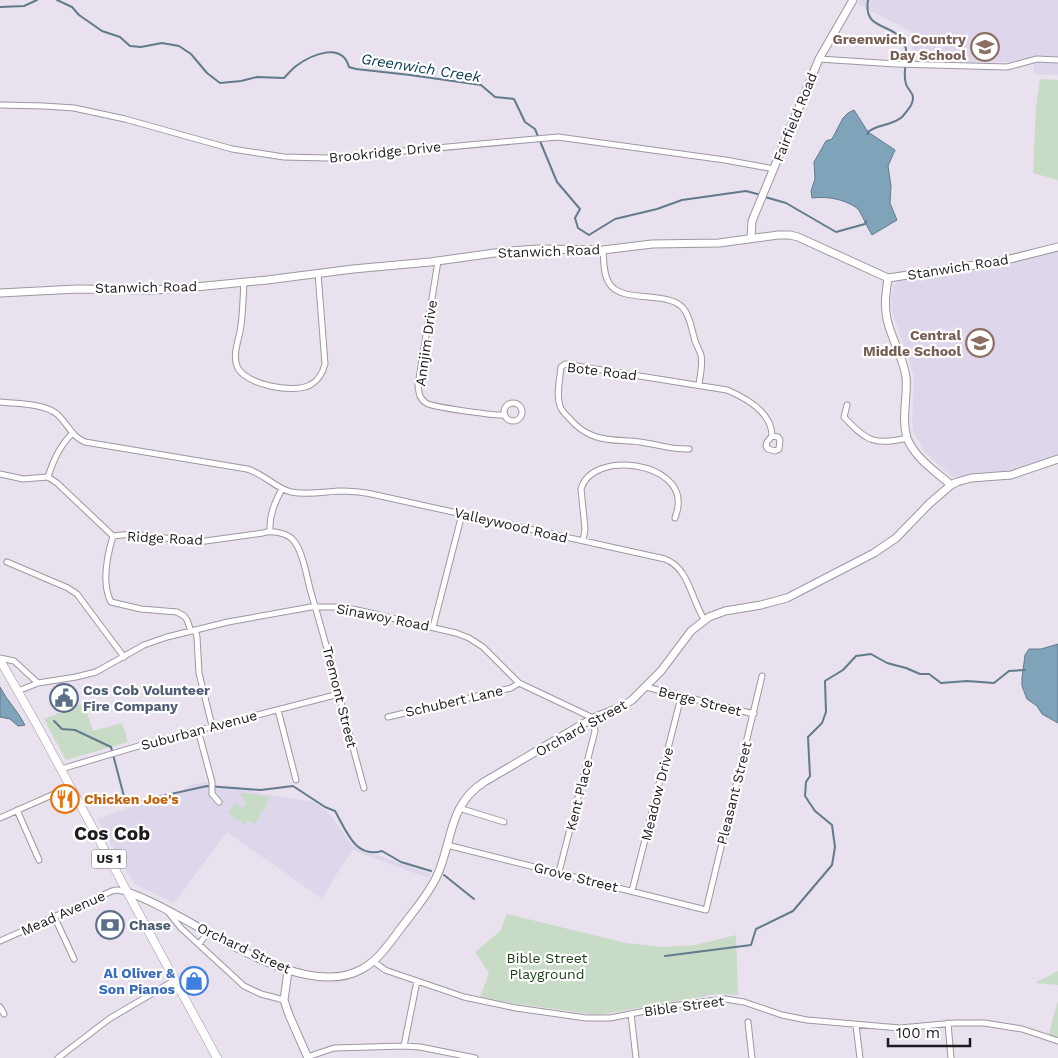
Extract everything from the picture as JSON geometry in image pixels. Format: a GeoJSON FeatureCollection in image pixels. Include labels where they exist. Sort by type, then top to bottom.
{"type":"FeatureCollection","features":[{"type":"Feature","properties":{"kind":"main road","name":"US 1"},"geometry":{"type":"LineString","coordinates":[[0,659],[217,1058]]}},
{"type":"Feature","properties":{"kind":"street","name":"Fairfield Road"},"geometry":{"type":"LineString","coordinates":[[752,238],[751,224],[819,59],[852,0]]}},
{"type":"Feature","properties":{"kind":"street"},"geometry":{"type":"LineString","coordinates":[[819,59],[906,65],[1007,67],[1036,59],[1058,60]]}},
{"type":"Feature","properties":{"kind":"street","name":"Brookridge Drive"},"geometry":{"type":"LineString","coordinates":[[0,105],[74,108],[125,119],[232,149],[284,157],[327,158],[562,137],[725,160],[774,169]]}},
{"type":"Feature","properties":{"kind":"street","name":"Stanwich Road"},"geometry":{"type":"LineString","coordinates":[[0,293],[82,289],[156,290],[438,261],[517,250],[603,250],[652,244],[719,243],[778,235],[794,236],[888,278],[1002,261],[1058,247]]}},
{"type":"Feature","properties":{"kind":"street"},"geometry":{"type":"LineString","coordinates":[[603,250],[605,276],[609,285],[624,293],[667,300],[683,308],[701,355],[699,385]]}},
{"type":"Feature","properties":{"kind":"street","name":"Annjim Drive"},"geometry":{"type":"LineString","coordinates":[[438,261],[418,385],[419,396],[427,404],[493,415],[505,415]]}},
{"type":"Feature","properties":{"kind":"street"},"geometry":{"type":"LineString","coordinates":[[244,282],[241,326],[235,354],[239,371],[247,378],[259,384],[286,388],[305,387],[317,379],[325,364],[318,273]]}},
{"type":"Feature","properties":{"kind":"street"},"geometry":{"type":"LineString","coordinates":[[888,278],[885,304],[886,319],[905,370],[904,418],[908,438],[922,461],[951,485]]}},
{"type":"Feature","properties":{"kind":"street","name":"Bote Road"},"geometry":{"type":"LineString","coordinates":[[689,449],[679,450],[638,442],[600,438],[580,429],[560,406],[561,367],[565,364],[727,390],[744,398],[770,421],[772,436]]}},
{"type":"Feature","properties":{"kind":"street","name":"Valleywood Road"},"geometry":{"type":"LineString","coordinates":[[0,402],[48,408],[60,417],[72,434],[81,440],[247,469],[258,473],[282,489],[299,493],[361,492],[670,561],[680,569],[685,577],[704,620]]}},
{"type":"Feature","properties":{"kind":"street"},"geometry":{"type":"LineString","coordinates":[[847,405],[844,417],[865,438],[881,443],[908,438]]}},
{"type":"Feature","properties":{"kind":"street"},"geometry":{"type":"LineString","coordinates":[[48,477],[58,451],[72,434]]}},
{"type":"Feature","properties":{"kind":"street","name":"Orchard Street"},"geometry":{"type":"LineString","coordinates":[[127,892],[288,971],[315,976],[340,976],[360,970],[374,961],[433,884],[459,808],[467,796],[479,786],[593,718],[627,704],[661,671],[691,631],[704,620],[720,613],[761,606],[787,598],[874,553],[896,538],[951,485],[971,478],[1016,474],[1058,459]]}},
{"type":"Feature","properties":{"kind":"street"},"geometry":{"type":"LineString","coordinates":[[583,541],[585,529],[581,489],[583,483],[590,474],[609,467],[639,466],[660,474],[669,482],[676,493],[678,505],[675,518]]}},
{"type":"Feature","properties":{"kind":"street"},"geometry":{"type":"LineString","coordinates":[[0,474],[23,479],[48,477],[57,483],[113,536],[109,548],[106,593],[110,602],[141,609],[178,612],[184,616],[197,637],[199,673],[212,726]]}},
{"type":"Feature","properties":{"kind":"street"},"geometry":{"type":"LineString","coordinates":[[282,489],[273,508],[270,531],[289,536],[296,544],[316,607]]}},
{"type":"Feature","properties":{"kind":"street"},"geometry":{"type":"LineString","coordinates":[[433,627],[462,514]]}},
{"type":"Feature","properties":{"kind":"street","name":"Ridge Road"},"geometry":{"type":"LineString","coordinates":[[113,536],[132,534],[198,542],[270,531]]}},
{"type":"Feature","properties":{"kind":"street"},"geometry":{"type":"LineString","coordinates":[[7,562],[68,588],[76,594],[124,657]]}},
{"type":"Feature","properties":{"kind":"street","name":"Sinawoy Road"},"geometry":{"type":"LineString","coordinates":[[18,691],[38,683],[90,674],[106,668],[150,643],[193,631],[294,609],[316,607],[348,608],[460,635],[478,644],[519,683],[593,718]]}},
{"type":"Feature","properties":{"kind":"street","name":"Tremont Street"},"geometry":{"type":"LineString","coordinates":[[316,607],[364,788]]}},
{"type":"Feature","properties":{"kind":"street"},"geometry":{"type":"LineString","coordinates":[[0,659],[14,661],[38,683]]}},
{"type":"Feature","properties":{"kind":"street","name":"Pleasant Street"},"geometry":{"type":"LineString","coordinates":[[706,910],[762,676]]}},
{"type":"Feature","properties":{"kind":"street","name":"Schubert Lane"},"geometry":{"type":"LineString","coordinates":[[388,717],[511,688],[519,683]]}},
{"type":"Feature","properties":{"kind":"street","name":"Berge Street"},"geometry":{"type":"LineString","coordinates":[[646,687],[754,714]]}},
{"type":"Feature","properties":{"kind":"street","name":"Suburban Avenue"},"geometry":{"type":"LineString","coordinates":[[61,769],[115,752],[339,694]]}},
{"type":"Feature","properties":{"kind":"street","name":"Meadow Drive"},"geometry":{"type":"LineString","coordinates":[[632,891],[681,696]]}},
{"type":"Feature","properties":{"kind":"street"},"geometry":{"type":"LineString","coordinates":[[278,710],[296,780]]}},
{"type":"Feature","properties":{"kind":"street","name":"Kent Place"},"geometry":{"type":"LineString","coordinates":[[559,872],[595,731],[593,718]]}},
{"type":"Feature","properties":{"kind":"street"},"geometry":{"type":"LineString","coordinates":[[198,730],[212,782],[212,794],[219,802]]}},
{"type":"Feature","properties":{"kind":"street"},"geometry":{"type":"LineString","coordinates":[[0,818],[70,787]]}},
{"type":"Feature","properties":{"kind":"street"},"geometry":{"type":"LineString","coordinates":[[459,808],[504,822]]}},
{"type":"Feature","properties":{"kind":"street"},"geometry":{"type":"LineString","coordinates":[[17,810],[39,860]]}},
{"type":"Feature","properties":{"kind":"street","name":"Grove Street"},"geometry":{"type":"LineString","coordinates":[[447,845],[706,910]]}},
{"type":"Feature","properties":{"kind":"street","name":"Mead Avenue"},"geometry":{"type":"LineString","coordinates":[[0,941],[112,891],[127,892]]}},
{"type":"Feature","properties":{"kind":"street"},"geometry":{"type":"LineString","coordinates":[[167,910],[181,928],[244,986],[261,994],[284,1000]]}},
{"type":"Feature","properties":{"kind":"street"},"geometry":{"type":"LineString","coordinates":[[54,916],[74,959]]}},
{"type":"Feature","properties":{"kind":"street"},"geometry":{"type":"LineString","coordinates":[[199,944],[208,932]]}},
{"type":"Feature","properties":{"kind":"street","name":"Bible Street"},"geometry":{"type":"LineString","coordinates":[[374,961],[385,970],[480,1001],[555,1014],[598,1019],[689,1003],[725,999],[744,1002],[792,1018],[900,1028],[977,1022],[1001,1024],[1058,1040]]}},
{"type":"Feature","properties":{"kind":"street"},"geometry":{"type":"LineString","coordinates":[[288,971],[284,1000],[308,1058],[334,1048],[404,1046],[475,1058]]}},
{"type":"Feature","properties":{"kind":"street"},"geometry":{"type":"LineString","coordinates":[[58,1058],[109,1019],[175,980]]}},
{"type":"Feature","properties":{"kind":"street"},"geometry":{"type":"LineString","coordinates":[[404,1046],[417,981]]}},
{"type":"Feature","properties":{"kind":"street"},"geometry":{"type":"LineString","coordinates":[[0,1007],[4,1014]]}},
{"type":"Feature","properties":{"kind":"street"},"geometry":{"type":"LineString","coordinates":[[631,1014],[636,1058]]}},
{"type":"Feature","properties":{"kind":"street"},"geometry":{"type":"LineString","coordinates":[[748,1022],[752,1058]]}},
{"type":"Feature","properties":{"kind":"street"},"geometry":{"type":"LineString","coordinates":[[948,1023],[951,1058]]}},
{"type":"Feature","properties":{"kind":"street"},"geometry":{"type":"LineString","coordinates":[[856,1025],[860,1058]]}},
{"type":"Feature","properties":{"kind":"shaded area","name":"Greenwich Country Day School"},"geometry":{"type":"Polygon","coordinates":[[[860,0],[1058,0],[1058,75],[1034,74],[1034,62],[911,62],[914,33],[858,4],[860,0]]]}},
{"type":"Feature","properties":{"kind":"shaded area","name":"Central Middle School"},"geometry":{"type":"Polygon","coordinates":[[[1058,252],[1058,455],[1010,471],[952,477],[924,451],[914,433],[912,422],[914,376],[892,311],[891,298],[894,285],[897,282],[1016,262],[1058,252]]]}},
{"type":"Feature","properties":{"kind":"shaded area"},"geometry":{"type":"Polygon","coordinates":[[[205,782],[216,785],[253,788],[252,792],[314,802],[326,810],[353,846],[430,874],[428,878],[353,850],[322,899],[227,832],[174,903],[134,884],[97,819],[148,801],[181,793],[187,786],[205,782]]]}},
{"type":"Feature","properties":{"kind":"green space"},"geometry":{"type":"Polygon","coordinates":[[[1040,79],[1058,80],[1058,180],[1033,173],[1036,109],[1040,79]]]}},
{"type":"Feature","properties":{"kind":"green space"},"geometry":{"type":"Polygon","coordinates":[[[84,703],[93,731],[122,723],[128,742],[66,760],[44,719],[84,703]]]}},
{"type":"Feature","properties":{"kind":"green space"},"geometry":{"type":"Polygon","coordinates":[[[247,793],[270,797],[267,806],[259,814],[260,816],[255,824],[249,820],[245,825],[228,813],[235,803],[243,808],[246,803],[240,794],[247,793]]]}},
{"type":"Feature","properties":{"kind":"green space","name":"Bible Street Playground"},"geometry":{"type":"Polygon","coordinates":[[[507,914],[626,943],[662,947],[695,945],[736,935],[738,995],[717,994],[598,1015],[480,997],[489,973],[475,952],[500,931],[507,914]]]}},
{"type":"Feature","properties":{"kind":"green space"},"geometry":{"type":"Polygon","coordinates":[[[1058,971],[1058,985],[1035,983],[1058,971]]]}},
{"type":"Feature","properties":{"kind":"green space"},"geometry":{"type":"Polygon","coordinates":[[[1058,1000],[1058,1040],[1048,1037],[1058,1000]]]}},
{"type":"Feature","properties":{"kind":"water"},"geometry":{"type":"Polygon","coordinates":[[[854,110],[868,132],[895,150],[888,166],[891,186],[890,203],[897,220],[872,235],[857,208],[847,202],[835,199],[824,197],[812,198],[811,191],[815,179],[814,162],[826,141],[832,139],[843,118],[854,110]]]}},
{"type":"Feature","properties":{"kind":"water"},"geometry":{"type":"Polygon","coordinates":[[[1058,644],[1058,723],[1042,714],[1037,706],[1027,699],[1022,686],[1022,678],[1025,655],[1029,649],[1041,649],[1058,644]]]}},
{"type":"Feature","properties":{"kind":"water"},"geometry":{"type":"Polygon","coordinates":[[[0,687],[25,725],[18,726],[10,719],[0,717],[0,687]]]}},
{"type":"Feature","properties":{"kind":"waterway","name":"Greenwich Creek"},"geometry":{"type":"LineString","coordinates":[[0,7],[24,6],[37,0]]}},
{"type":"Feature","properties":{"kind":"waterway","name":"Greenwich Creek"},"geometry":{"type":"LineString","coordinates":[[57,0],[72,7],[79,15],[102,31],[120,37],[130,46],[141,47],[162,43],[179,46],[191,54],[207,73],[220,83],[257,77],[284,78],[296,66],[310,58],[333,52],[340,54],[349,67],[356,69],[481,85],[495,97],[514,99],[525,122],[535,129],[557,182],[580,209],[575,218],[578,228],[589,235],[615,219],[657,209],[682,200],[746,191],[761,195]]}},
{"type":"Feature","properties":{"kind":"waterway","name":"Greenwich Creek"},"geometry":{"type":"LineString","coordinates":[[868,0],[868,10],[873,21],[897,34],[905,45],[906,85],[912,94],[913,100],[902,117],[894,122],[872,129],[868,134]]}},
{"type":"Feature","properties":{"kind":"waterway","name":"Greenwich Creek"},"geometry":{"type":"LineString","coordinates":[[765,197],[786,203],[836,232],[865,224],[866,221]]}},
{"type":"Feature","properties":{"kind":"waterway"},"geometry":{"type":"LineString","coordinates":[[665,956],[751,945],[756,929],[793,911],[832,865],[835,847],[832,825],[815,811],[805,796],[806,782],[810,776],[808,737],[822,723],[826,712],[825,681],[843,670],[856,656],[871,654],[887,663],[920,674],[929,674],[941,683],[967,681],[994,683],[1009,671],[1025,670]]}},
{"type":"Feature","properties":{"kind":"waterway"},"geometry":{"type":"LineString","coordinates":[[54,721],[62,729],[75,730],[111,747],[126,804],[207,786],[261,790],[293,786],[325,807],[335,811],[352,841],[358,847],[365,851],[382,851],[401,862],[431,871]]}},
{"type":"Feature","properties":{"kind":"waterway"},"geometry":{"type":"LineString","coordinates":[[444,875],[474,899]]}},
{"type":"Feature","properties":{"kind":"place","name":"Greenwich Country Day School"},"geometry":{"type":"Point","coordinates":[985,47]}},
{"type":"Feature","properties":{"kind":"place","name":"Central Middle School"},"geometry":{"type":"Point","coordinates":[980,343]}},
{"type":"Feature","properties":{"kind":"place","name":"Cos Cob Volunteer Fire Company"},"geometry":{"type":"Point","coordinates":[64,698]}},
{"type":"Feature","properties":{"kind":"place","name":"Chicken Joe's"},"geometry":{"type":"Point","coordinates":[65,799]}},
{"type":"Feature","properties":{"kind":"place","name":"Chase"},"geometry":{"type":"Point","coordinates":[110,925]}},
{"type":"Feature","properties":{"kind":"place","name":"Al Oliver & Son Pianos"},"geometry":{"type":"Point","coordinates":[194,981]}},
{"type":"Feature","properties":{"kind":"district","name":"Cos Cob"},"geometry":{"type":"Point","coordinates":[112,833]}}]}
